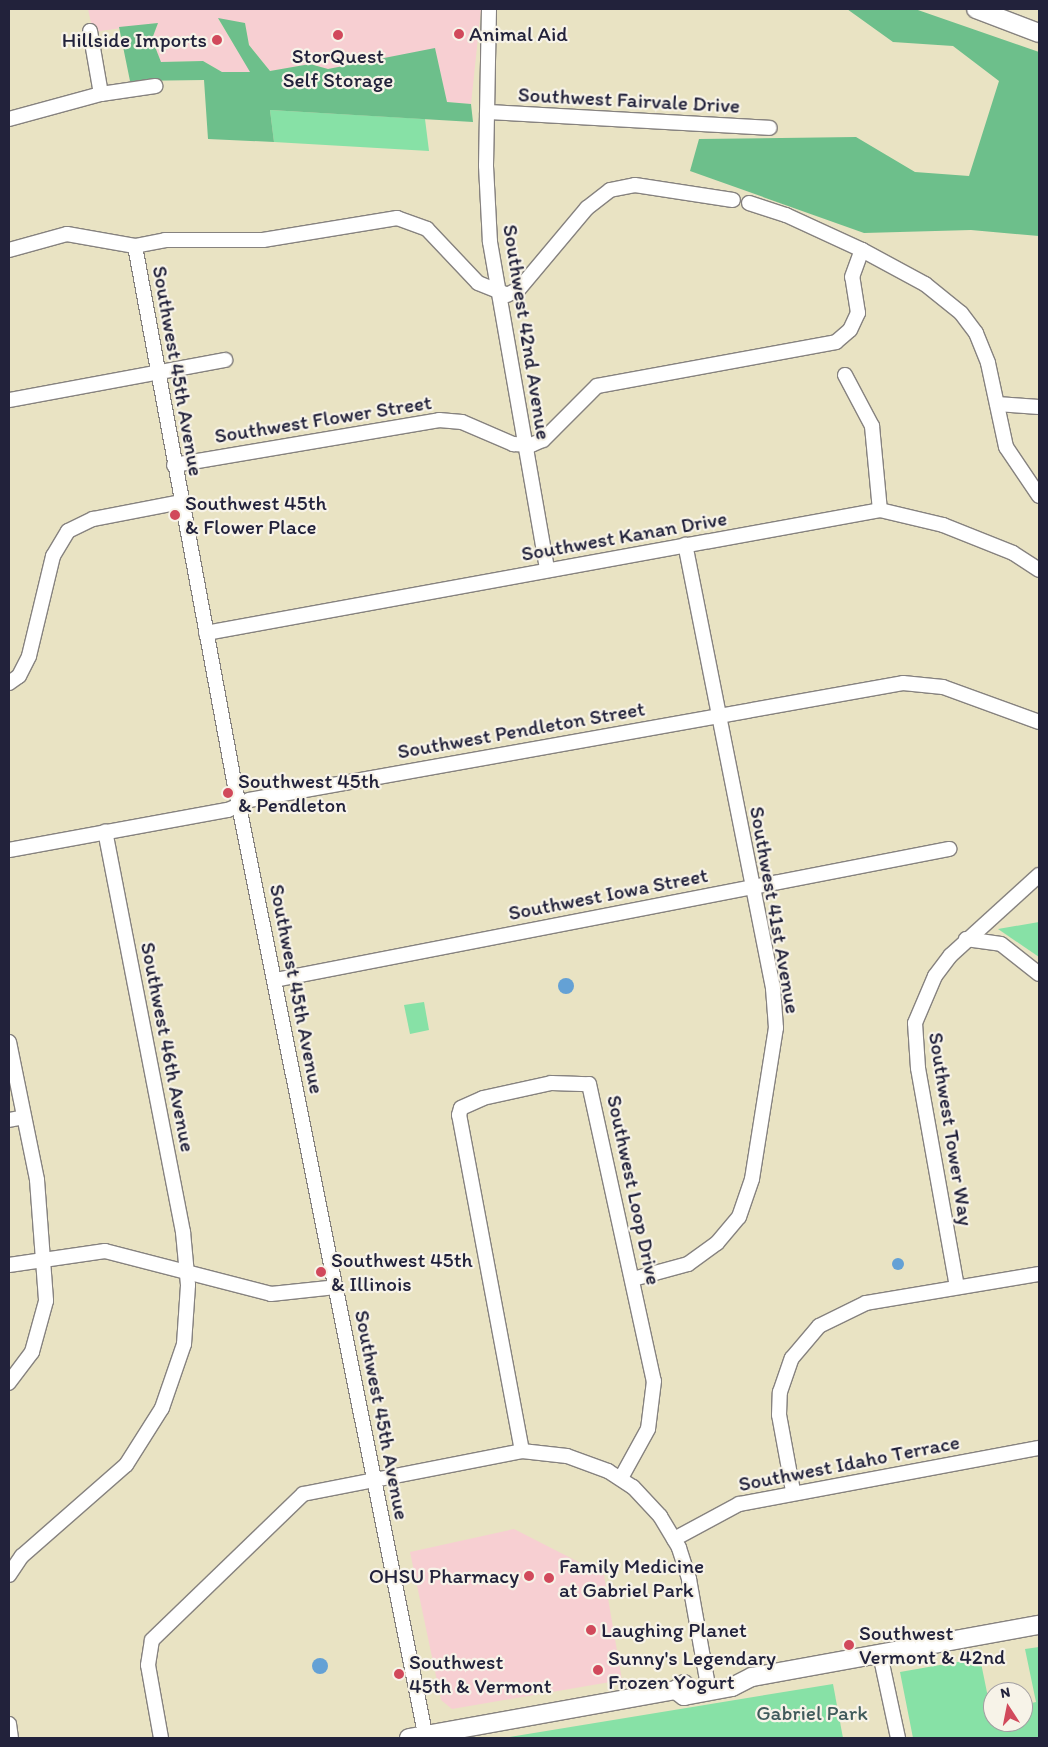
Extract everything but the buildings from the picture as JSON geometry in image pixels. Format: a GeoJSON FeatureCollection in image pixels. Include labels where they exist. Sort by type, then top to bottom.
{"type":"FeatureCollection","features":[{"type":"Feature","properties":{"kind":"main road"},"geometry":{"type":"LineString","coordinates":[[976,9],[1039,33]]}},
{"type":"Feature","properties":{"kind":"main road"},"geometry":{"type":"LineString","coordinates":[[420,1737],[676,1690],[684,1696],[708,1685],[732,1687],[743,1678],[1039,1625]]}},
{"type":"Feature","properties":{"kind":"street","name":"Southwest 42nd Avenue"},"geometry":{"type":"LineString","coordinates":[[489,9],[486,112],[488,204],[497,294],[547,570]]}},
{"type":"Feature","properties":{"kind":"street"},"geometry":{"type":"LineString","coordinates":[[90,31],[102,94]]}},
{"type":"Feature","properties":{"kind":"street"},"geometry":{"type":"LineString","coordinates":[[9,118],[102,94],[155,86]]}},
{"type":"Feature","properties":{"kind":"street","name":"Southwest Fairvale Drive"},"geometry":{"type":"LineString","coordinates":[[486,112],[770,128]]}},
{"type":"Feature","properties":{"kind":"street"},"geometry":{"type":"LineString","coordinates":[[9,250],[67,234],[135,246],[165,240],[263,240],[397,218],[427,229],[478,284],[497,294],[507,295],[519,289],[587,208],[610,190],[635,186],[733,200]]}},
{"type":"Feature","properties":{"kind":"street"},"geometry":{"type":"LineString","coordinates":[[749,203],[786,214],[862,250],[930,288],[961,313],[980,342],[997,404],[1006,447],[1039,496]]}},
{"type":"Feature","properties":{"kind":"street","name":"Southwest 45th Avenue"},"geometry":{"type":"LineString","coordinates":[[135,246],[155,373],[239,806],[276,980],[374,1479],[420,1737]]}},
{"type":"Feature","properties":{"kind":"street"},"geometry":{"type":"LineString","coordinates":[[525,446],[543,440],[597,386],[836,342],[850,330],[858,313],[852,277],[862,250]]}},
{"type":"Feature","properties":{"kind":"street"},"geometry":{"type":"LineString","coordinates":[[9,400],[225,360]]}},
{"type":"Feature","properties":{"kind":"street"},"geometry":{"type":"LineString","coordinates":[[845,375],[872,426],[880,510]]}},
{"type":"Feature","properties":{"kind":"street"},"geometry":{"type":"LineString","coordinates":[[997,404],[1039,407]]}},
{"type":"Feature","properties":{"kind":"street","name":"Southwest Flower Street"},"geometry":{"type":"LineString","coordinates":[[174,465],[439,420],[462,422],[525,446]]}},
{"type":"Feature","properties":{"kind":"street"},"geometry":{"type":"LineString","coordinates":[[9,683],[19,676],[29,656],[53,556],[68,531],[93,519],[181,502]]}},
{"type":"Feature","properties":{"kind":"street","name":"Southwest Kanan Drive"},"geometry":{"type":"LineString","coordinates":[[206,633],[880,510],[943,525],[1013,554],[1039,570]]}},
{"type":"Feature","properties":{"kind":"street","name":"Southwest 41st Avenue"},"geometry":{"type":"LineString","coordinates":[[634,1279],[678,1268],[699,1257],[733,1226],[747,1198],[776,1015],[753,886],[685,545]]}},
{"type":"Feature","properties":{"kind":"street","name":"Southwest Pendleton Street"},"geometry":{"type":"LineString","coordinates":[[9,850],[718,715],[919,682],[1039,722]]}},
{"type":"Feature","properties":{"kind":"street","name":"Southwest 46th Avenue"},"geometry":{"type":"LineString","coordinates":[[9,1575],[22,1556],[106,1486],[140,1446],[162,1408],[184,1344],[187,1270],[177,1197],[105,832]]}},
{"type":"Feature","properties":{"kind":"street","name":"Southwest Iowa Street"},"geometry":{"type":"LineString","coordinates":[[276,980],[950,849]]}},
{"type":"Feature","properties":{"kind":"street","name":"Southwest Tower Way"},"geometry":{"type":"LineString","coordinates":[[957,1287],[914,1040],[915,1023],[936,976],[966,938],[1039,875]]}},
{"type":"Feature","properties":{"kind":"street"},"geometry":{"type":"LineString","coordinates":[[966,938],[1001,944],[1039,974]]}},
{"type":"Feature","properties":{"kind":"street"},"geometry":{"type":"LineString","coordinates":[[9,1042],[37,1180],[45,1259],[42,1327],[32,1352],[9,1383]]}},
{"type":"Feature","properties":{"kind":"street","name":"Southwest Loop Drive"},"geometry":{"type":"LineString","coordinates":[[522,1451],[460,1133],[461,1108],[483,1098],[551,1083],[589,1084],[634,1279],[654,1397],[645,1438],[621,1478]]}},
{"type":"Feature","properties":{"kind":"street"},"geometry":{"type":"LineString","coordinates":[[9,1120],[24,1118]]}},
{"type":"Feature","properties":{"kind":"street"},"geometry":{"type":"LineString","coordinates":[[9,1265],[106,1251],[187,1270],[272,1294],[336,1288]]}},
{"type":"Feature","properties":{"kind":"street"},"geometry":{"type":"LineString","coordinates":[[793,1491],[779,1404],[782,1380],[800,1347],[819,1326],[852,1307],[1039,1274]]}},
{"type":"Feature","properties":{"kind":"street","name":"Southwest Idaho Terrace"},"geometry":{"type":"LineString","coordinates":[[674,1539],[723,1510],[793,1491],[1039,1448]]}},
{"type":"Feature","properties":{"kind":"street"},"geometry":{"type":"LineString","coordinates":[[160,1738],[148,1658],[152,1640],[162,1626],[303,1494],[522,1451],[581,1460],[621,1478],[650,1504],[674,1539],[689,1579],[708,1685]]}},
{"type":"Feature","properties":{"kind":"street"},"geometry":{"type":"LineString","coordinates":[[880,1654],[898,1738]]}},
{"type":"Feature","properties":{"kind":"street"},"geometry":{"type":"LineString","coordinates":[[9,1724],[11,1738]]}},
{"type":"Feature","properties":{"kind":"shaded area"},"geometry":{"type":"Polygon","coordinates":[[[88,9],[481,9],[471,104],[447,102],[435,49],[328,69],[310,64],[270,71],[249,45],[245,23],[218,19],[251,72],[222,72],[203,61],[161,62],[152,39],[158,23],[93,32],[88,9]]]}},
{"type":"Feature","properties":{"kind":"shaded area"},"geometry":{"type":"Polygon","coordinates":[[[514,1529],[604,1575],[622,1680],[452,1709],[441,1700],[410,1552],[514,1529]]]}},
{"type":"Feature","properties":{"kind":"green space"},"geometry":{"type":"Polygon","coordinates":[[[847,9],[915,9],[1039,52],[1039,236],[971,230],[864,233],[690,171],[699,139],[856,137],[915,172],[969,176],[999,81],[953,46],[893,42],[847,9]]]}},
{"type":"Feature","properties":{"kind":"green space"},"geometry":{"type":"Polygon","coordinates":[[[218,18],[245,23],[249,45],[270,71],[310,64],[328,69],[435,48],[447,102],[471,104],[473,122],[270,110],[274,142],[208,139],[204,80],[130,81],[119,27],[158,23],[152,39],[161,62],[203,61],[222,72],[250,72],[218,18]]]}},
{"type":"Feature","properties":{"kind":"green space"},"geometry":{"type":"Polygon","coordinates":[[[270,110],[425,119],[429,151],[274,142],[270,110]]]}},
{"type":"Feature","properties":{"kind":"green space"},"geometry":{"type":"Polygon","coordinates":[[[1039,922],[1039,957],[998,929],[1039,922]]]}},
{"type":"Feature","properties":{"kind":"green space"},"geometry":{"type":"Polygon","coordinates":[[[424,1002],[429,1030],[410,1034],[404,1005],[424,1002]]]}},
{"type":"Feature","properties":{"kind":"green space","name":"Gabriel Park"},"geometry":{"type":"Polygon","coordinates":[[[1039,1647],[1039,1738],[913,1738],[900,1672],[980,1658],[985,1682],[983,1682],[983,1732],[1033,1732],[1033,1703],[1036,1702],[1025,1649],[1039,1647]]]}},
{"type":"Feature","properties":{"kind":"green space","name":"Gabriel Park"},"geometry":{"type":"Polygon","coordinates":[[[833,1684],[843,1738],[503,1738],[833,1684]]]}},
{"type":"Feature","properties":{"kind":"water"},"geometry":{"type":"Polygon","coordinates":[[[566,978],[572,980],[574,986],[572,992],[566,994],[560,992],[558,986],[560,980],[566,978]]]}},
{"type":"Feature","properties":{"kind":"water"},"geometry":{"type":"Polygon","coordinates":[[[900,1258],[903,1259],[903,1269],[896,1270],[893,1269],[892,1262],[893,1259],[900,1258]]]}},
{"type":"Feature","properties":{"kind":"water"},"geometry":{"type":"Polygon","coordinates":[[[320,1658],[328,1666],[320,1674],[312,1666],[320,1658]]]}},
{"type":"Feature","properties":{"kind":"place","name":"Animal Aid"},"geometry":{"type":"Point","coordinates":[459,34]}},
{"type":"Feature","properties":{"kind":"place","name":"StorQuest Self Storage"},"geometry":{"type":"Point","coordinates":[338,35]}},
{"type":"Feature","properties":{"kind":"place","name":"Hillside Imports"},"geometry":{"type":"Point","coordinates":[217,40]}},
{"type":"Feature","properties":{"kind":"place","name":"Southwest 45th & Flower Place"},"geometry":{"type":"Point","coordinates":[175,515]}},
{"type":"Feature","properties":{"kind":"place","name":"Southwest 45th & Pendleton"},"geometry":{"type":"Point","coordinates":[228,793]}},
{"type":"Feature","properties":{"kind":"place","name":"Southwest 45th & Illinois"},"geometry":{"type":"Point","coordinates":[321,1272]}},
{"type":"Feature","properties":{"kind":"place","name":"OHSU Pharmacy"},"geometry":{"type":"Point","coordinates":[529,1576]}},
{"type":"Feature","properties":{"kind":"place","name":"Family Medicine at Gabriel Park"},"geometry":{"type":"Point","coordinates":[549,1578]}},
{"type":"Feature","properties":{"kind":"place","name":"Laughing Planet"},"geometry":{"type":"Point","coordinates":[591,1630]}},
{"type":"Feature","properties":{"kind":"place","name":"Southwest Vermont & 42nd"},"geometry":{"type":"Point","coordinates":[849,1645]}},
{"type":"Feature","properties":{"kind":"place","name":"Sunny's Legendary Frozen Yogurt"},"geometry":{"type":"Point","coordinates":[598,1670]}},
{"type":"Feature","properties":{"kind":"place","name":"Southwest 45th & Vermont"},"geometry":{"type":"Point","coordinates":[399,1674]}}]}
